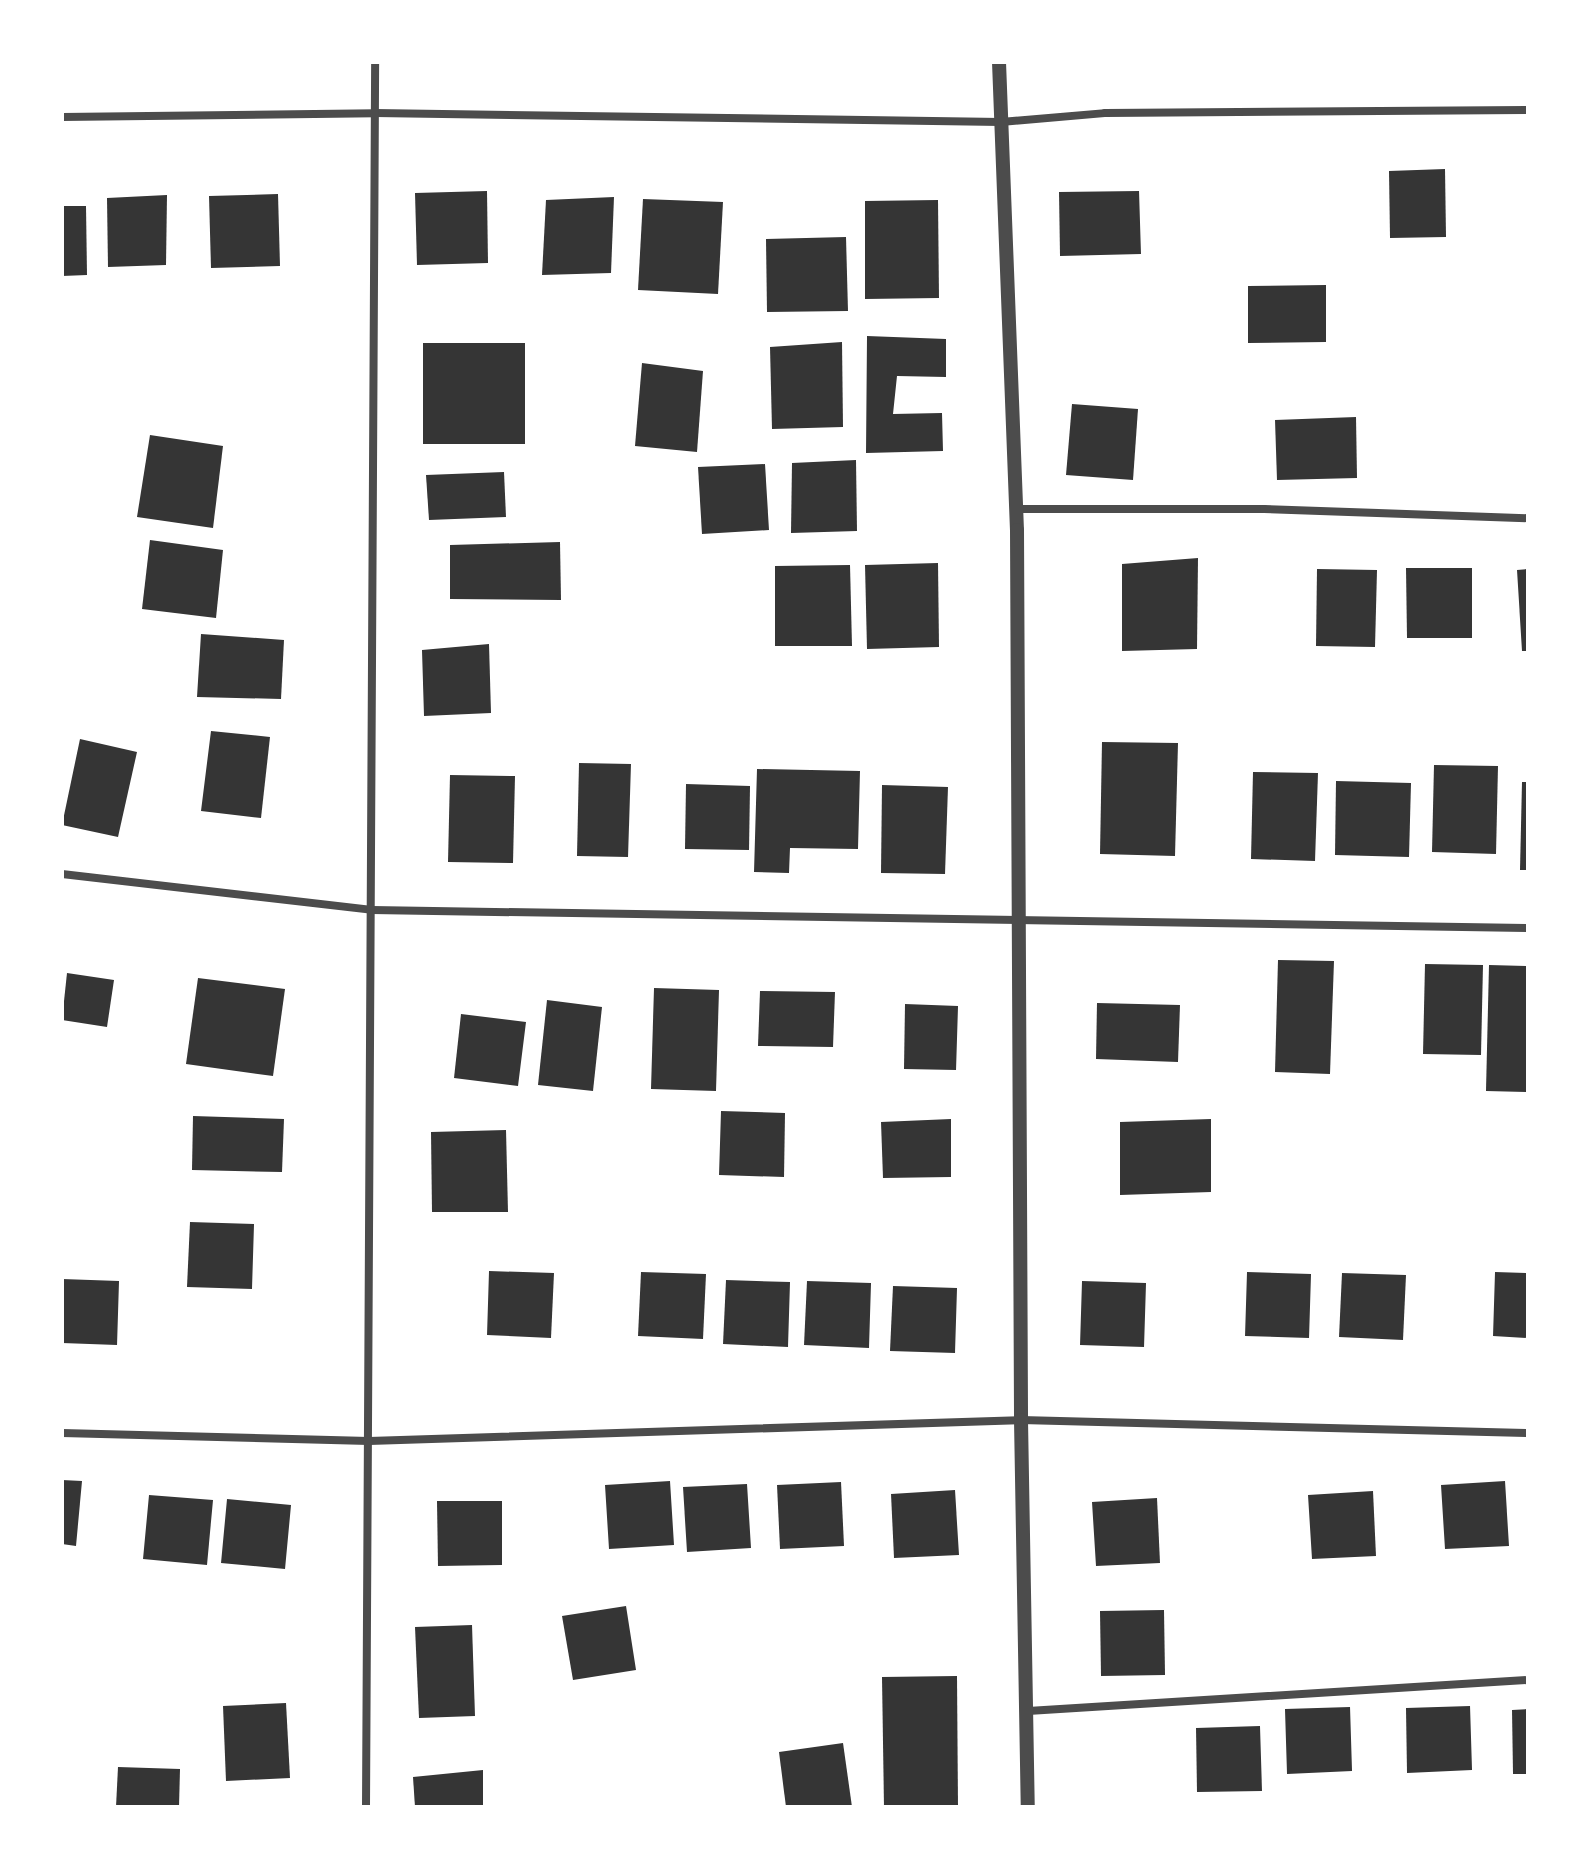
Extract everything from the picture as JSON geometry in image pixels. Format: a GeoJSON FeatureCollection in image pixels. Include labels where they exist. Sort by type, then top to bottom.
{"type":"FeatureCollection","features":[{"type":"Feature","properties":{"kind":"street"},"geometry":{"type":"LineString","coordinates":[[366,1807],[375,62]]}},
{"type":"Feature","properties":{"kind":"street"},"geometry":{"type":"LineString","coordinates":[[999,62],[1017,509],[1021,1420],[1028,1807]]}},
{"type":"Feature","properties":{"kind":"street"},"geometry":{"type":"LineString","coordinates":[[62,117],[375,113],[1001,122],[1105,113],[1528,110]]}},
{"type":"Feature","properties":{"kind":"street"},"geometry":{"type":"LineString","coordinates":[[1017,509],[1264,509],[1528,518]]}},
{"type":"Feature","properties":{"kind":"street"},"geometry":{"type":"LineString","coordinates":[[62,874],[372,910],[1528,928]]}},
{"type":"Feature","properties":{"kind":"street"},"geometry":{"type":"LineString","coordinates":[[62,1433],[369,1441],[1021,1420],[1528,1433]]}},
{"type":"Feature","properties":{"kind":"street"},"geometry":{"type":"LineString","coordinates":[[1028,1711],[1528,1680]]}},
{"type":"Feature","properties":{"kind":"building"},"geometry":{"type":"Polygon","coordinates":[[[1445,169],[1446,237],[1390,238],[1389,171],[1445,169]]]}},
{"type":"Feature","properties":{"kind":"building"},"geometry":{"type":"Polygon","coordinates":[[[487,191],[488,263],[417,265],[415,193],[487,191]]]}},
{"type":"Feature","properties":{"kind":"building"},"geometry":{"type":"Polygon","coordinates":[[[1139,191],[1141,254],[1060,256],[1059,192],[1139,191]]]}},
{"type":"Feature","properties":{"kind":"building"},"geometry":{"type":"Polygon","coordinates":[[[278,194],[280,266],[211,268],[209,196],[278,194]]]}},
{"type":"Feature","properties":{"kind":"building"},"geometry":{"type":"Polygon","coordinates":[[[167,195],[166,265],[108,267],[107,198],[167,195]]]}},
{"type":"Feature","properties":{"kind":"building"},"geometry":{"type":"Polygon","coordinates":[[[614,197],[611,273],[542,275],[546,200],[614,197]]]}},
{"type":"Feature","properties":{"kind":"building"},"geometry":{"type":"Polygon","coordinates":[[[643,199],[723,202],[718,294],[638,290],[643,199]]]}},
{"type":"Feature","properties":{"kind":"building"},"geometry":{"type":"Polygon","coordinates":[[[938,200],[939,298],[865,299],[865,201],[938,200]]]}},
{"type":"Feature","properties":{"kind":"building"},"geometry":{"type":"Polygon","coordinates":[[[62,206],[86,206],[87,275],[62,276],[62,206]]]}},
{"type":"Feature","properties":{"kind":"building"},"geometry":{"type":"Polygon","coordinates":[[[846,237],[848,311],[767,312],[766,239],[846,237]]]}},
{"type":"Feature","properties":{"kind":"building"},"geometry":{"type":"Polygon","coordinates":[[[1326,285],[1326,342],[1248,343],[1248,286],[1326,285]]]}},
{"type":"Feature","properties":{"kind":"building"},"geometry":{"type":"Polygon","coordinates":[[[867,336],[946,339],[946,377],[897,376],[893,414],[942,413],[943,451],[866,453],[867,336]]]}},
{"type":"Feature","properties":{"kind":"building"},"geometry":{"type":"Polygon","coordinates":[[[842,342],[843,427],[772,429],[770,347],[842,342]]]}},
{"type":"Feature","properties":{"kind":"building"},"geometry":{"type":"Polygon","coordinates":[[[423,343],[525,343],[525,444],[423,444],[423,343]]]}},
{"type":"Feature","properties":{"kind":"building"},"geometry":{"type":"Polygon","coordinates":[[[642,363],[703,371],[697,452],[635,446],[642,363]]]}},
{"type":"Feature","properties":{"kind":"building"},"geometry":{"type":"Polygon","coordinates":[[[1072,404],[1138,409],[1133,480],[1066,475],[1072,404]]]}},
{"type":"Feature","properties":{"kind":"building"},"geometry":{"type":"Polygon","coordinates":[[[1356,417],[1357,478],[1277,480],[1275,420],[1356,417]]]}},
{"type":"Feature","properties":{"kind":"building"},"geometry":{"type":"Polygon","coordinates":[[[150,435],[223,446],[213,528],[137,517],[150,435]]]}},
{"type":"Feature","properties":{"kind":"building"},"geometry":{"type":"Polygon","coordinates":[[[856,460],[857,531],[791,533],[792,463],[856,460]]]}},
{"type":"Feature","properties":{"kind":"building"},"geometry":{"type":"Polygon","coordinates":[[[765,464],[769,530],[702,534],[698,467],[765,464]]]}},
{"type":"Feature","properties":{"kind":"building"},"geometry":{"type":"Polygon","coordinates":[[[504,472],[506,517],[429,520],[426,475],[504,472]]]}},
{"type":"Feature","properties":{"kind":"building"},"geometry":{"type":"Polygon","coordinates":[[[150,540],[223,550],[216,618],[142,609],[150,540]]]}},
{"type":"Feature","properties":{"kind":"building"},"geometry":{"type":"Polygon","coordinates":[[[560,542],[561,600],[450,599],[450,545],[560,542]]]}},
{"type":"Feature","properties":{"kind":"building"},"geometry":{"type":"Polygon","coordinates":[[[1198,558],[1197,649],[1122,651],[1122,564],[1198,558]]]}},
{"type":"Feature","properties":{"kind":"building"},"geometry":{"type":"Polygon","coordinates":[[[938,563],[939,647],[867,649],[865,565],[938,563]]]}},
{"type":"Feature","properties":{"kind":"building"},"geometry":{"type":"Polygon","coordinates":[[[850,565],[852,646],[775,646],[775,566],[850,565]]]}},
{"type":"Feature","properties":{"kind":"building"},"geometry":{"type":"Polygon","coordinates":[[[1406,568],[1472,568],[1472,638],[1407,638],[1406,568]]]}},
{"type":"Feature","properties":{"kind":"building"},"geometry":{"type":"Polygon","coordinates":[[[1317,569],[1377,570],[1375,647],[1316,646],[1317,569]]]}},
{"type":"Feature","properties":{"kind":"building"},"geometry":{"type":"Polygon","coordinates":[[[1528,569],[1528,651],[1522,651],[1517,570],[1528,569]]]}},
{"type":"Feature","properties":{"kind":"building"},"geometry":{"type":"Polygon","coordinates":[[[201,634],[284,640],[281,699],[197,697],[201,634]]]}},
{"type":"Feature","properties":{"kind":"building"},"geometry":{"type":"Polygon","coordinates":[[[489,644],[491,713],[424,716],[422,650],[489,644]]]}},
{"type":"Feature","properties":{"kind":"building"},"geometry":{"type":"Polygon","coordinates":[[[211,731],[270,737],[261,818],[201,811],[211,731]]]}},
{"type":"Feature","properties":{"kind":"building"},"geometry":{"type":"Polygon","coordinates":[[[80,739],[137,752],[118,837],[62,825],[80,739]]]}},
{"type":"Feature","properties":{"kind":"building"},"geometry":{"type":"Polygon","coordinates":[[[1102,742],[1178,743],[1175,856],[1100,854],[1102,742]]]}},
{"type":"Feature","properties":{"kind":"building"},"geometry":{"type":"Polygon","coordinates":[[[579,763],[631,764],[628,857],[577,856],[579,763]]]}},
{"type":"Feature","properties":{"kind":"building"},"geometry":{"type":"Polygon","coordinates":[[[1434,765],[1498,766],[1496,854],[1432,852],[1434,765]]]}},
{"type":"Feature","properties":{"kind":"building"},"geometry":{"type":"Polygon","coordinates":[[[757,769],[860,771],[858,849],[790,848],[789,873],[754,872],[757,769]]]}},
{"type":"Feature","properties":{"kind":"building"},"geometry":{"type":"Polygon","coordinates":[[[1253,772],[1318,773],[1315,861],[1251,859],[1253,772]]]}},
{"type":"Feature","properties":{"kind":"building"},"geometry":{"type":"Polygon","coordinates":[[[450,775],[515,776],[513,863],[448,862],[450,775]]]}},
{"type":"Feature","properties":{"kind":"building"},"geometry":{"type":"Polygon","coordinates":[[[1336,781],[1411,783],[1409,857],[1335,855],[1336,781]]]}},
{"type":"Feature","properties":{"kind":"building"},"geometry":{"type":"Polygon","coordinates":[[[1522,782],[1528,782],[1528,870],[1520,870],[1522,782]]]}},
{"type":"Feature","properties":{"kind":"building"},"geometry":{"type":"Polygon","coordinates":[[[686,784],[750,786],[749,850],[685,849],[686,784]]]}},
{"type":"Feature","properties":{"kind":"building"},"geometry":{"type":"Polygon","coordinates":[[[882,785],[948,787],[945,874],[881,873],[882,785]]]}},
{"type":"Feature","properties":{"kind":"building"},"geometry":{"type":"Polygon","coordinates":[[[1278,960],[1334,961],[1330,1074],[1275,1072],[1278,960]]]}},
{"type":"Feature","properties":{"kind":"building"},"geometry":{"type":"Polygon","coordinates":[[[1425,964],[1483,965],[1481,1055],[1423,1054],[1425,964]]]}},
{"type":"Feature","properties":{"kind":"building"},"geometry":{"type":"Polygon","coordinates":[[[1489,965],[1528,966],[1528,1092],[1486,1091],[1489,965]]]}},
{"type":"Feature","properties":{"kind":"building"},"geometry":{"type":"Polygon","coordinates":[[[67,973],[114,980],[107,1027],[62,1020],[67,973]]]}},
{"type":"Feature","properties":{"kind":"building"},"geometry":{"type":"Polygon","coordinates":[[[198,978],[285,989],[273,1076],[186,1064],[198,978]]]}},
{"type":"Feature","properties":{"kind":"building"},"geometry":{"type":"Polygon","coordinates":[[[654,988],[719,990],[716,1091],[651,1089],[654,988]]]}},
{"type":"Feature","properties":{"kind":"building"},"geometry":{"type":"Polygon","coordinates":[[[760,991],[835,992],[833,1047],[758,1046],[760,991]]]}},
{"type":"Feature","properties":{"kind":"building"},"geometry":{"type":"Polygon","coordinates":[[[547,1000],[602,1007],[593,1091],[538,1085],[547,1000]]]}},
{"type":"Feature","properties":{"kind":"building"},"geometry":{"type":"Polygon","coordinates":[[[1097,1003],[1180,1005],[1178,1062],[1096,1059],[1097,1003]]]}},
{"type":"Feature","properties":{"kind":"building"},"geometry":{"type":"Polygon","coordinates":[[[905,1004],[958,1006],[956,1070],[904,1069],[905,1004]]]}},
{"type":"Feature","properties":{"kind":"building"},"geometry":{"type":"Polygon","coordinates":[[[461,1014],[526,1022],[518,1086],[454,1078],[461,1014]]]}},
{"type":"Feature","properties":{"kind":"building"},"geometry":{"type":"Polygon","coordinates":[[[721,1111],[785,1113],[784,1177],[719,1175],[721,1111]]]}},
{"type":"Feature","properties":{"kind":"building"},"geometry":{"type":"Polygon","coordinates":[[[193,1116],[284,1119],[282,1172],[192,1170],[193,1116]]]}},
{"type":"Feature","properties":{"kind":"building"},"geometry":{"type":"Polygon","coordinates":[[[951,1119],[951,1177],[883,1178],[881,1122],[951,1119]]]}},
{"type":"Feature","properties":{"kind":"building"},"geometry":{"type":"Polygon","coordinates":[[[1211,1119],[1211,1192],[1120,1195],[1120,1122],[1211,1119]]]}},
{"type":"Feature","properties":{"kind":"building"},"geometry":{"type":"Polygon","coordinates":[[[506,1130],[508,1212],[432,1212],[431,1132],[506,1130]]]}},
{"type":"Feature","properties":{"kind":"building"},"geometry":{"type":"Polygon","coordinates":[[[190,1222],[254,1224],[252,1289],[187,1287],[190,1222]]]}},
{"type":"Feature","properties":{"kind":"building"},"geometry":{"type":"Polygon","coordinates":[[[489,1271],[554,1273],[551,1338],[487,1335],[489,1271]]]}},
{"type":"Feature","properties":{"kind":"building"},"geometry":{"type":"Polygon","coordinates":[[[641,1272],[706,1274],[703,1339],[638,1336],[641,1272]]]}},
{"type":"Feature","properties":{"kind":"building"},"geometry":{"type":"Polygon","coordinates":[[[1247,1272],[1311,1274],[1309,1338],[1245,1336],[1247,1272]]]}},
{"type":"Feature","properties":{"kind":"building"},"geometry":{"type":"Polygon","coordinates":[[[1495,1272],[1528,1273],[1528,1338],[1493,1336],[1495,1272]]]}},
{"type":"Feature","properties":{"kind":"building"},"geometry":{"type":"Polygon","coordinates":[[[1342,1273],[1406,1275],[1403,1340],[1339,1337],[1342,1273]]]}},
{"type":"Feature","properties":{"kind":"building"},"geometry":{"type":"Polygon","coordinates":[[[62,1279],[119,1281],[117,1345],[62,1343],[62,1279]]]}},
{"type":"Feature","properties":{"kind":"building"},"geometry":{"type":"Polygon","coordinates":[[[726,1280],[790,1282],[788,1347],[723,1344],[726,1280]]]}},
{"type":"Feature","properties":{"kind":"building"},"geometry":{"type":"Polygon","coordinates":[[[807,1281],[871,1283],[869,1348],[804,1345],[807,1281]]]}},
{"type":"Feature","properties":{"kind":"building"},"geometry":{"type":"Polygon","coordinates":[[[1082,1281],[1146,1283],[1144,1347],[1080,1345],[1082,1281]]]}},
{"type":"Feature","properties":{"kind":"building"},"geometry":{"type":"Polygon","coordinates":[[[893,1286],[957,1288],[955,1353],[890,1351],[893,1286]]]}},
{"type":"Feature","properties":{"kind":"building"},"geometry":{"type":"Polygon","coordinates":[[[62,1480],[82,1481],[76,1546],[62,1544],[62,1480]]]}},
{"type":"Feature","properties":{"kind":"building"},"geometry":{"type":"Polygon","coordinates":[[[670,1481],[674,1545],[609,1549],[605,1485],[670,1481]]]}},
{"type":"Feature","properties":{"kind":"building"},"geometry":{"type":"Polygon","coordinates":[[[1505,1481],[1509,1546],[1445,1549],[1441,1485],[1505,1481]]]}},
{"type":"Feature","properties":{"kind":"building"},"geometry":{"type":"Polygon","coordinates":[[[841,1482],[844,1546],[780,1549],[777,1485],[841,1482]]]}},
{"type":"Feature","properties":{"kind":"building"},"geometry":{"type":"Polygon","coordinates":[[[747,1484],[751,1548],[687,1552],[683,1487],[747,1484]]]}},
{"type":"Feature","properties":{"kind":"building"},"geometry":{"type":"Polygon","coordinates":[[[955,1490],[959,1555],[894,1558],[891,1494],[955,1490]]]}},
{"type":"Feature","properties":{"kind":"building"},"geometry":{"type":"Polygon","coordinates":[[[1373,1491],[1376,1556],[1312,1559],[1308,1495],[1373,1491]]]}},
{"type":"Feature","properties":{"kind":"building"},"geometry":{"type":"Polygon","coordinates":[[[149,1495],[213,1500],[207,1565],[143,1559],[149,1495]]]}},
{"type":"Feature","properties":{"kind":"building"},"geometry":{"type":"Polygon","coordinates":[[[1157,1498],[1160,1563],[1096,1566],[1092,1502],[1157,1498]]]}},
{"type":"Feature","properties":{"kind":"building"},"geometry":{"type":"Polygon","coordinates":[[[227,1499],[291,1505],[285,1569],[221,1563],[227,1499]]]}},
{"type":"Feature","properties":{"kind":"building"},"geometry":{"type":"Polygon","coordinates":[[[437,1501],[502,1501],[502,1565],[438,1566],[437,1501]]]}},
{"type":"Feature","properties":{"kind":"building"},"geometry":{"type":"Polygon","coordinates":[[[626,1606],[636,1670],[573,1680],[562,1616],[626,1606]]]}},
{"type":"Feature","properties":{"kind":"building"},"geometry":{"type":"Polygon","coordinates":[[[1164,1610],[1165,1675],[1101,1676],[1100,1611],[1164,1610]]]}},
{"type":"Feature","properties":{"kind":"building"},"geometry":{"type":"Polygon","coordinates":[[[472,1625],[475,1716],[419,1718],[415,1627],[472,1625]]]}},
{"type":"Feature","properties":{"kind":"building"},"geometry":{"type":"Polygon","coordinates":[[[957,1676],[958,1807],[884,1807],[882,1677],[957,1676]]]}},
{"type":"Feature","properties":{"kind":"building"},"geometry":{"type":"Polygon","coordinates":[[[286,1703],[290,1778],[226,1781],[223,1706],[286,1703]]]}},
{"type":"Feature","properties":{"kind":"building"},"geometry":{"type":"Polygon","coordinates":[[[1470,1706],[1472,1770],[1407,1773],[1406,1708],[1470,1706]]]}},
{"type":"Feature","properties":{"kind":"building"},"geometry":{"type":"Polygon","coordinates":[[[1350,1707],[1352,1771],[1287,1774],[1285,1709],[1350,1707]]]}},
{"type":"Feature","properties":{"kind":"building"},"geometry":{"type":"Polygon","coordinates":[[[1528,1709],[1528,1774],[1513,1774],[1512,1710],[1528,1709]]]}},
{"type":"Feature","properties":{"kind":"building"},"geometry":{"type":"Polygon","coordinates":[[[1260,1726],[1262,1791],[1197,1792],[1196,1728],[1260,1726]]]}},
{"type":"Feature","properties":{"kind":"building"},"geometry":{"type":"Polygon","coordinates":[[[843,1743],[852,1807],[786,1807],[779,1752],[843,1743]]]}},
{"type":"Feature","properties":{"kind":"building"},"geometry":{"type":"Polygon","coordinates":[[[118,1767],[180,1769],[179,1807],[116,1807],[118,1767]]]}},
{"type":"Feature","properties":{"kind":"building"},"geometry":{"type":"Polygon","coordinates":[[[483,1770],[483,1807],[415,1807],[413,1777],[483,1770]]]}}]}
